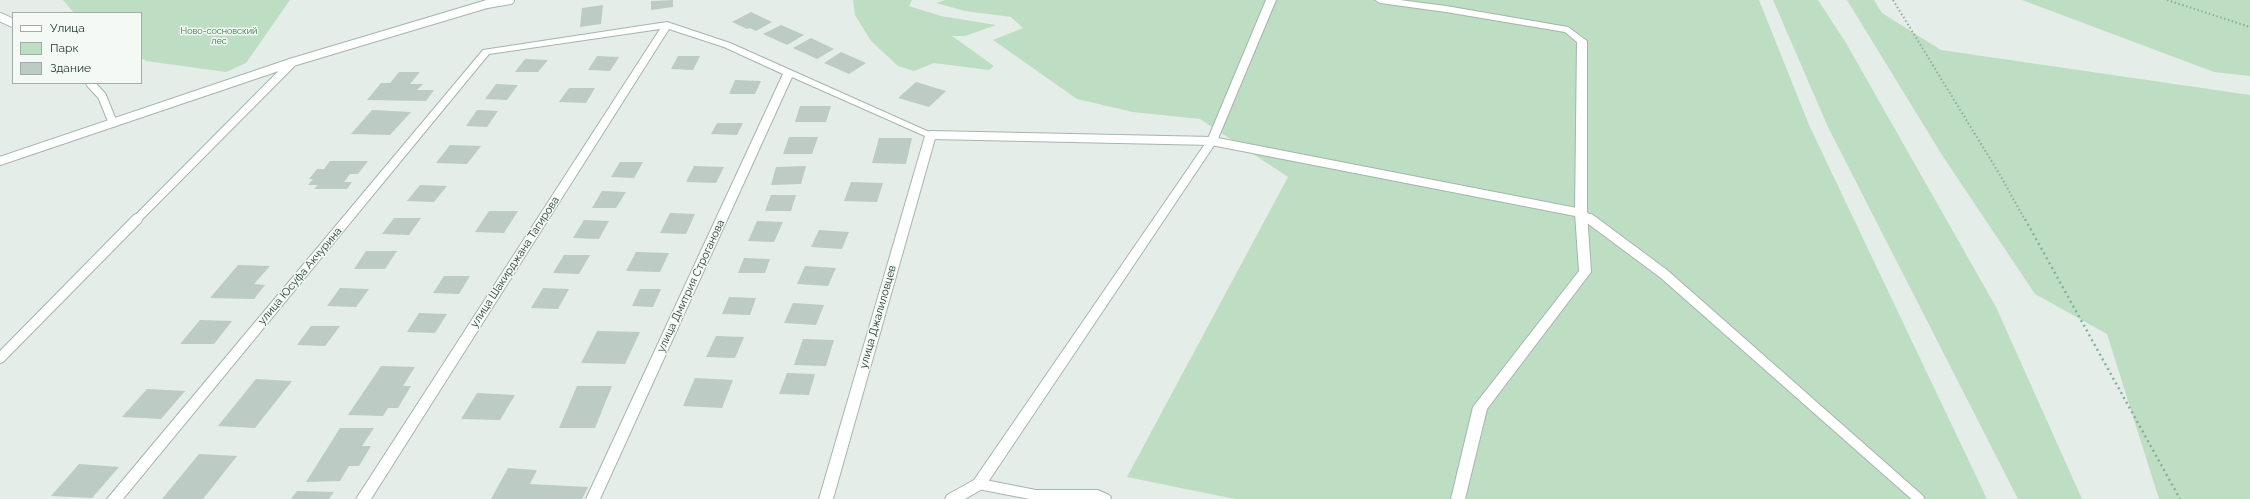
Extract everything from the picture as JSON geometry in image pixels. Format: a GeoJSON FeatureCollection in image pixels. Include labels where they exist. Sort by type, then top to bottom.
{"type":"FeatureCollection","features":[{"type":"Feature","properties":{"kind":"street"},"geometry":{"type":"LineString","coordinates":[[952,499],[979,484],[1212,141],[1271,0]]}},
{"type":"Feature","properties":{"kind":"street"},"geometry":{"type":"LineString","coordinates":[[1380,0],[1447,4],[1568,30],[1582,41],[1581,214],[1586,272],[1480,407],[1458,499]]}},
{"type":"Feature","properties":{"kind":"street"},"geometry":{"type":"LineString","coordinates":[[667,25],[727,44],[788,74],[930,135]]}},
{"type":"Feature","properties":{"kind":"street","name":"улица Юсуфа Акчурина"},"geometry":{"type":"LineString","coordinates":[[114,499],[486,52],[667,25]]}},
{"type":"Feature","properties":{"kind":"street","name":"улица Шакирджана Тагирова"},"geometry":{"type":"LineString","coordinates":[[363,499],[667,25]]}},
{"type":"Feature","properties":{"kind":"street","name":"улица Дмитрия Строганова"},"geometry":{"type":"LineString","coordinates":[[593,499],[788,74]]}},
{"type":"Feature","properties":{"kind":"street","name":"улица Джалиловцев"},"geometry":{"type":"LineString","coordinates":[[826,499],[930,135]]}},
{"type":"Feature","properties":{"kind":"lane"},"geometry":{"type":"LineString","coordinates":[[0,161],[294,62],[487,2],[510,0]]}},
{"type":"Feature","properties":{"kind":"lane"},"geometry":{"type":"LineString","coordinates":[[0,17],[12,23]]}},
{"type":"Feature","properties":{"kind":"lane"},"geometry":{"type":"LineString","coordinates":[[0,358],[294,62]]}},
{"type":"Feature","properties":{"kind":"lane"},"geometry":{"type":"LineString","coordinates":[[91,84],[102,96],[113,123]]}},
{"type":"Feature","properties":{"kind":"lane"},"geometry":{"type":"LineString","coordinates":[[930,135],[1212,141],[1581,214],[1664,274],[1920,499]]}},
{"type":"Feature","properties":{"kind":"lane"},"geometry":{"type":"LineString","coordinates":[[979,484],[1035,495],[1097,494],[1106,499]]}},
{"type":"Feature","properties":{"kind":"path"},"geometry":{"type":"LineString","coordinates":[[1893,0],[2000,175],[2180,499]]}},
{"type":"Feature","properties":{"kind":"path"},"geometry":{"type":"LineString","coordinates":[[2167,0],[2250,27]]}},
{"type":"Feature","properties":{"kind":"green space","name":"Ново-сосновский лес"},"geometry":{"type":"Polygon","coordinates":[[[63,0],[290,0],[246,63],[226,72],[146,61],[142,59],[142,12],[73,12],[63,0]]]}},
{"type":"Feature","properties":{"kind":"green space"},"geometry":{"type":"Polygon","coordinates":[[[853,0],[912,0],[909,6],[941,16],[996,25],[965,36],[952,36],[994,66],[989,70],[934,63],[914,71],[898,66],[871,41],[855,15],[853,0]]]}},
{"type":"Feature","properties":{"kind":"green space"},"geometry":{"type":"Polygon","coordinates":[[[945,0],[1759,0],[1809,125],[1987,499],[1235,499],[1127,477],[1288,177],[1200,119],[1133,112],[1077,99],[993,40],[1023,28],[1011,17],[965,11],[936,3],[945,0]]]}},
{"type":"Feature","properties":{"kind":"green space"},"geometry":{"type":"Polygon","coordinates":[[[1773,0],[1818,0],[1846,43],[1996,307],[2082,499],[2018,499],[1828,127],[1773,0]]]}},
{"type":"Feature","properties":{"kind":"green space"},"geometry":{"type":"Polygon","coordinates":[[[1847,0],[1874,0],[1882,13],[1941,50],[2250,95],[2250,499],[2159,499],[2107,334],[2035,294],[1942,155],[1847,0]]]}},
{"type":"Feature","properties":{"kind":"green space"},"geometry":{"type":"Polygon","coordinates":[[[2022,0],[2250,0],[2250,76],[2214,72],[2022,0]]]}},
{"type":"Feature","properties":{"kind":"building"},"geometry":{"type":"Polygon","coordinates":[[[673,0],[673,7],[651,10],[651,1],[673,0]]]}},
{"type":"Feature","properties":{"kind":"building"},"geometry":{"type":"Polygon","coordinates":[[[603,5],[601,24],[580,27],[582,8],[603,5]]]}},
{"type":"Feature","properties":{"kind":"building"},"geometry":{"type":"Polygon","coordinates":[[[751,12],[772,22],[756,31],[750,28],[747,29],[732,22],[751,12]]]}},
{"type":"Feature","properties":{"kind":"building"},"geometry":{"type":"Polygon","coordinates":[[[781,25],[804,35],[787,45],[763,34],[781,25]]]}},
{"type":"Feature","properties":{"kind":"building"},"geometry":{"type":"Polygon","coordinates":[[[811,38],[834,49],[817,59],[793,48],[811,38]]]}},
{"type":"Feature","properties":{"kind":"building"},"geometry":{"type":"Polygon","coordinates":[[[841,52],[866,63],[849,74],[824,63],[841,52]]]}},
{"type":"Feature","properties":{"kind":"building"},"geometry":{"type":"Polygon","coordinates":[[[597,56],[619,57],[610,71],[588,70],[597,56]]]}},
{"type":"Feature","properties":{"kind":"building"},"geometry":{"type":"Polygon","coordinates":[[[678,56],[700,56],[693,70],[671,69],[678,56]]]}},
{"type":"Feature","properties":{"kind":"building"},"geometry":{"type":"Polygon","coordinates":[[[525,59],[548,60],[538,72],[515,72],[525,59]]]}},
{"type":"Feature","properties":{"kind":"building"},"geometry":{"type":"Polygon","coordinates":[[[399,72],[420,72],[410,84],[423,84],[417,90],[434,90],[426,101],[367,100],[381,83],[390,83],[399,72]]]}},
{"type":"Feature","properties":{"kind":"building"},"geometry":{"type":"Polygon","coordinates":[[[735,80],[761,81],[755,94],[729,94],[735,80]]]}},
{"type":"Feature","properties":{"kind":"building"},"geometry":{"type":"Polygon","coordinates":[[[916,82],[946,91],[929,107],[898,98],[916,82]]]}},
{"type":"Feature","properties":{"kind":"building"},"geometry":{"type":"Polygon","coordinates":[[[496,84],[518,85],[507,100],[485,99],[496,84]]]}},
{"type":"Feature","properties":{"kind":"building"},"geometry":{"type":"Polygon","coordinates":[[[569,88],[595,88],[586,103],[559,102],[569,88]]]}},
{"type":"Feature","properties":{"kind":"building"},"geometry":{"type":"Polygon","coordinates":[[[800,106],[831,106],[826,122],[795,122],[800,106]]]}},
{"type":"Feature","properties":{"kind":"building"},"geometry":{"type":"Polygon","coordinates":[[[372,110],[411,112],[390,135],[351,134],[372,110]]]}},
{"type":"Feature","properties":{"kind":"building"},"geometry":{"type":"Polygon","coordinates":[[[477,110],[498,111],[487,127],[466,126],[477,110]]]}},
{"type":"Feature","properties":{"kind":"building"},"geometry":{"type":"Polygon","coordinates":[[[717,123],[743,123],[737,135],[711,134],[717,123]]]}},
{"type":"Feature","properties":{"kind":"building"},"geometry":{"type":"Polygon","coordinates":[[[789,137],[818,137],[812,154],[783,154],[789,137]]]}},
{"type":"Feature","properties":{"kind":"building"},"geometry":{"type":"Polygon","coordinates":[[[879,138],[912,138],[906,164],[872,163],[879,138]]]}},
{"type":"Feature","properties":{"kind":"building"},"geometry":{"type":"Polygon","coordinates":[[[450,145],[481,146],[467,164],[436,163],[450,145]]]}},
{"type":"Feature","properties":{"kind":"building"},"geometry":{"type":"Polygon","coordinates":[[[330,161],[368,161],[358,174],[350,174],[344,182],[352,182],[347,189],[314,189],[318,185],[308,185],[313,179],[309,179],[317,169],[324,169],[330,161]]]}},
{"type":"Feature","properties":{"kind":"building"},"geometry":{"type":"Polygon","coordinates":[[[620,162],[643,162],[634,178],[611,177],[620,162]]]}},
{"type":"Feature","properties":{"kind":"building"},"geometry":{"type":"Polygon","coordinates":[[[694,166],[724,167],[716,183],[686,182],[694,166]]]}},
{"type":"Feature","properties":{"kind":"building"},"geometry":{"type":"Polygon","coordinates":[[[806,166],[801,184],[771,185],[776,167],[806,166]]]}},
{"type":"Feature","properties":{"kind":"building"},"geometry":{"type":"Polygon","coordinates":[[[851,182],[883,183],[877,202],[844,201],[851,182]]]}},
{"type":"Feature","properties":{"kind":"building"},"geometry":{"type":"Polygon","coordinates":[[[420,185],[447,186],[434,202],[407,201],[420,185]]]}},
{"type":"Feature","properties":{"kind":"building"},"geometry":{"type":"Polygon","coordinates":[[[602,191],[626,192],[616,208],[592,208],[602,191]]]}},
{"type":"Feature","properties":{"kind":"building"},"geometry":{"type":"Polygon","coordinates":[[[771,195],[796,195],[791,211],[765,211],[771,195]]]}},
{"type":"Feature","properties":{"kind":"building"},"geometry":{"type":"Polygon","coordinates":[[[489,211],[518,211],[504,233],[475,232],[489,211]]]}},
{"type":"Feature","properties":{"kind":"building"},"geometry":{"type":"Polygon","coordinates":[[[670,213],[695,214],[686,234],[660,233],[670,213]]]}},
{"type":"Feature","properties":{"kind":"building"},"geometry":{"type":"Polygon","coordinates":[[[394,218],[421,218],[409,235],[382,234],[394,218]]]}},
{"type":"Feature","properties":{"kind":"building"},"geometry":{"type":"Polygon","coordinates":[[[584,220],[609,221],[599,239],[573,238],[584,220]]]}},
{"type":"Feature","properties":{"kind":"building"},"geometry":{"type":"Polygon","coordinates":[[[757,221],[783,222],[774,242],[748,241],[757,221]]]}},
{"type":"Feature","properties":{"kind":"building"},"geometry":{"type":"Polygon","coordinates":[[[819,230],[849,232],[842,249],[811,247],[819,230]]]}},
{"type":"Feature","properties":{"kind":"building"},"geometry":{"type":"Polygon","coordinates":[[[366,251],[397,251],[385,269],[354,269],[366,251]]]}},
{"type":"Feature","properties":{"kind":"building"},"geometry":{"type":"Polygon","coordinates":[[[636,252],[669,253],[660,272],[626,271],[636,252]]]}},
{"type":"Feature","properties":{"kind":"building"},"geometry":{"type":"Polygon","coordinates":[[[564,255],[590,255],[579,274],[553,273],[564,255]]]}},
{"type":"Feature","properties":{"kind":"building"},"geometry":{"type":"Polygon","coordinates":[[[744,258],[770,259],[765,273],[738,273],[744,258]]]}},
{"type":"Feature","properties":{"kind":"building"},"geometry":{"type":"Polygon","coordinates":[[[238,265],[270,266],[254,284],[265,285],[254,299],[210,298],[238,265]]]}},
{"type":"Feature","properties":{"kind":"building"},"geometry":{"type":"Polygon","coordinates":[[[805,266],[836,268],[828,286],[797,284],[805,266]]]}},
{"type":"Feature","properties":{"kind":"building"},"geometry":{"type":"Polygon","coordinates":[[[444,276],[470,276],[459,294],[433,293],[444,276]]]}},
{"type":"Feature","properties":{"kind":"building"},"geometry":{"type":"Polygon","coordinates":[[[340,288],[369,289],[356,307],[327,306],[340,288]]]}},
{"type":"Feature","properties":{"kind":"building"},"geometry":{"type":"Polygon","coordinates":[[[543,288],[569,289],[558,309],[531,308],[543,288]]]}},
{"type":"Feature","properties":{"kind":"building"},"geometry":{"type":"Polygon","coordinates":[[[640,289],[661,289],[653,307],[632,306],[640,289]]]}},
{"type":"Feature","properties":{"kind":"building"},"geometry":{"type":"Polygon","coordinates":[[[729,297],[756,298],[750,315],[722,314],[729,297]]]}},
{"type":"Feature","properties":{"kind":"building"},"geometry":{"type":"Polygon","coordinates":[[[793,303],[824,305],[816,325],[784,323],[793,303]]]}},
{"type":"Feature","properties":{"kind":"building"},"geometry":{"type":"Polygon","coordinates":[[[419,313],[447,314],[435,333],[407,332],[419,313]]]}},
{"type":"Feature","properties":{"kind":"building"},"geometry":{"type":"Polygon","coordinates":[[[200,320],[232,321],[214,344],[180,344],[200,320]]]}},
{"type":"Feature","properties":{"kind":"building"},"geometry":{"type":"Polygon","coordinates":[[[311,326],[340,326],[325,346],[297,345],[311,326]]]}},
{"type":"Feature","properties":{"kind":"building"},"geometry":{"type":"Polygon","coordinates":[[[597,331],[640,332],[625,364],[581,363],[597,331]]]}},
{"type":"Feature","properties":{"kind":"building"},"geometry":{"type":"Polygon","coordinates":[[[716,336],[744,337],[735,358],[706,357],[716,336]]]}},
{"type":"Feature","properties":{"kind":"building"},"geometry":{"type":"Polygon","coordinates":[[[803,339],[834,340],[826,366],[794,365],[803,339]]]}},
{"type":"Feature","properties":{"kind":"building"},"geometry":{"type":"Polygon","coordinates":[[[381,366],[415,367],[403,386],[411,386],[398,408],[388,408],[383,416],[348,415],[381,366]]]}},
{"type":"Feature","properties":{"kind":"building"},"geometry":{"type":"Polygon","coordinates":[[[787,373],[815,374],[809,395],[779,394],[787,373]]]}},
{"type":"Feature","properties":{"kind":"building"},"geometry":{"type":"Polygon","coordinates":[[[695,378],[733,380],[722,408],[683,406],[695,378]]]}},
{"type":"Feature","properties":{"kind":"building"},"geometry":{"type":"Polygon","coordinates":[[[256,379],[292,381],[255,428],[218,426],[256,379]]]}},
{"type":"Feature","properties":{"kind":"building"},"geometry":{"type":"Polygon","coordinates":[[[577,386],[612,386],[595,428],[559,428],[577,386]]]}},
{"type":"Feature","properties":{"kind":"building"},"geometry":{"type":"Polygon","coordinates":[[[147,389],[185,391],[161,419],[122,417],[147,389]]]}},
{"type":"Feature","properties":{"kind":"building"},"geometry":{"type":"Polygon","coordinates":[[[477,393],[515,395],[500,420],[461,419],[477,393]]]}},
{"type":"Feature","properties":{"kind":"building"},"geometry":{"type":"Polygon","coordinates":[[[340,428],[374,428],[362,446],[371,446],[359,466],[349,466],[340,481],[306,482],[340,428]]]}},
{"type":"Feature","properties":{"kind":"building"},"geometry":{"type":"Polygon","coordinates":[[[199,454],[237,456],[203,499],[162,499],[199,454]]]}},
{"type":"Feature","properties":{"kind":"building"},"geometry":{"type":"Polygon","coordinates":[[[79,464],[119,467],[92,498],[51,496],[79,464]]]}},
{"type":"Feature","properties":{"kind":"building"},"geometry":{"type":"Polygon","coordinates":[[[508,468],[537,470],[530,484],[588,487],[582,499],[491,499],[508,468]]]}},
{"type":"Feature","properties":{"kind":"building"},"geometry":{"type":"Polygon","coordinates":[[[297,491],[334,492],[329,499],[291,499],[297,491]]]}}]}
